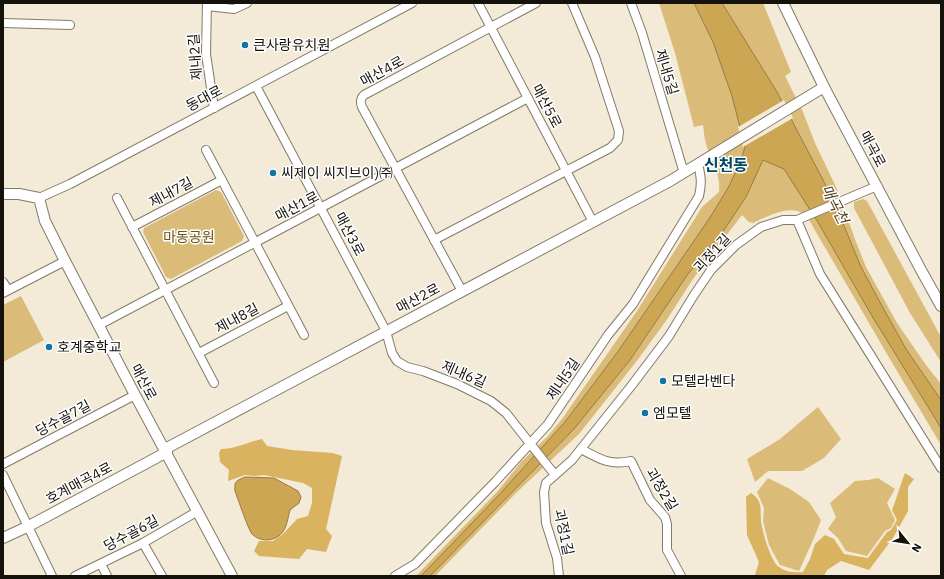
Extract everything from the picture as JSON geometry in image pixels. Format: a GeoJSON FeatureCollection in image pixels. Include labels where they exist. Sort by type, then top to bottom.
{"type":"FeatureCollection","features":[{"type":"Feature","properties":{"kind":"street"},"geometry":{"type":"LineString","coordinates":[[207,4],[234,9],[247,3]]}},
{"type":"Feature","properties":{"kind":"street","name":"동대로"},"geometry":{"type":"LineString","coordinates":[[39,198],[70,184],[412,3]]}},
{"type":"Feature","properties":{"kind":"street","name":"매산5로"},"geometry":{"type":"LineString","coordinates":[[478,3],[593,222]]}},
{"type":"Feature","properties":{"kind":"street","name":"매산4로"},"geometry":{"type":"LineString","coordinates":[[462,291],[362,107],[360,103],[361,98],[364,94],[536,3]]}},
{"type":"Feature","properties":{"kind":"street"},"geometry":{"type":"LineString","coordinates":[[434,240],[615,144],[619,136],[595,57],[572,3]]}},
{"type":"Feature","properties":{"kind":"street","name":"제내5길"},"geometry":{"type":"LineString","coordinates":[[631,3],[642,33],[684,173]]}},
{"type":"Feature","properties":{"kind":"street","name":"매곡로"},"geometry":{"type":"LineString","coordinates":[[783,3],[824,87],[941,306]]}},
{"type":"Feature","properties":{"kind":"street","name":"제내2길"},"geometry":{"type":"LineString","coordinates":[[207,4],[206,54],[214,108]]}},
{"type":"Feature","properties":{"kind":"street"},"geometry":{"type":"LineString","coordinates":[[3,23],[70,25]]}},
{"type":"Feature","properties":{"kind":"street","name":"매산3로"},"geometry":{"type":"LineString","coordinates":[[256,86],[386,331]]}},
{"type":"Feature","properties":{"kind":"street","name":"매산2로"},"geometry":{"type":"LineString","coordinates":[[166,450],[684,173],[824,87]]}},
{"type":"Feature","properties":{"kind":"street","name":"매산1로"},"geometry":{"type":"LineString","coordinates":[[99,325],[528,98]]}},
{"type":"Feature","properties":{"kind":"street"},"geometry":{"type":"LineString","coordinates":[[206,150],[304,335]]}},
{"type":"Feature","properties":{"kind":"street","name":"제내5길"},"geometry":{"type":"LineString","coordinates":[[395,576],[415,564],[531,446],[548,424],[608,336],[633,304],[677,234],[699,196],[702,186],[702,162]]}},
{"type":"Feature","properties":{"kind":"street","name":"제내7길"},"geometry":{"type":"LineString","coordinates":[[132,227],[222,180]]}},
{"type":"Feature","properties":{"kind":"street","name":"괴정1길"},"geometry":{"type":"LineString","coordinates":[[559,576],[557,558],[546,523],[544,492],[546,483],[552,472],[572,460],[632,385],[669,336],[711,270],[736,244],[761,227],[783,220],[797,220],[843,202],[877,186]]}},
{"type":"Feature","properties":{"kind":"street"},"geometry":{"type":"LineString","coordinates":[[3,194],[19,194],[39,198]]}},
{"type":"Feature","properties":{"kind":"street","name":"매산로"},"geometry":{"type":"LineString","coordinates":[[39,198],[45,221],[65,261],[232,576]]}},
{"type":"Feature","properties":{"kind":"street"},"geometry":{"type":"LineString","coordinates":[[117,198],[214,382]]}},
{"type":"Feature","properties":{"kind":"street"},"geometry":{"type":"LineString","coordinates":[[797,220],[820,274],[941,468]]}},
{"type":"Feature","properties":{"kind":"street"},"geometry":{"type":"LineString","coordinates":[[3,282],[6,292],[65,261]]}},
{"type":"Feature","properties":{"kind":"street","name":"제내8길"},"geometry":{"type":"LineString","coordinates":[[199,353],[288,306]]}},
{"type":"Feature","properties":{"kind":"street","name":"제내6길"},"geometry":{"type":"LineString","coordinates":[[386,331],[392,353],[397,361],[407,367],[423,371],[457,384],[492,401],[506,413],[552,472]]}},
{"type":"Feature","properties":{"kind":"street","name":"당수골7길"},"geometry":{"type":"LineString","coordinates":[[3,464],[135,395]]}},
{"type":"Feature","properties":{"kind":"street","name":"괴정2길"},"geometry":{"type":"LineString","coordinates":[[581,449],[600,460],[620,464],[631,462],[650,500],[665,517],[667,524],[667,550],[681,576]]}},
{"type":"Feature","properties":{"kind":"street","name":"호계매곡4로"},"geometry":{"type":"LineString","coordinates":[[3,538],[166,450]]}},
{"type":"Feature","properties":{"kind":"street"},"geometry":{"type":"LineString","coordinates":[[3,475],[52,576]]}},
{"type":"Feature","properties":{"kind":"street","name":"당수골6길"},"geometry":{"type":"LineString","coordinates":[[75,576],[143,543],[198,511]]}},
{"type":"Feature","properties":{"kind":"street"},"geometry":{"type":"LineString","coordinates":[[143,543],[162,576]]}},
{"type":"Feature","properties":{"kind":"street"},"geometry":{"type":"LineString","coordinates":[[101,564],[107,576]]}},
{"type":"Feature","properties":{"kind":"green space"},"geometry":{"type":"Polygon","coordinates":[[[659,3],[694,3],[713,42],[732,96],[745,147],[740,163],[728,188],[709,219],[619,350],[565,422],[497,497],[421,576],[416,576],[497,492],[521,462],[547,437],[562,419],[637,311],[702,207],[719,192],[719,179],[706,144],[703,125],[694,127],[675,53],[659,3]]]}},
{"type":"Feature","properties":{"kind":"green space"},"geometry":{"type":"Polygon","coordinates":[[[722,3],[763,3],[791,72],[785,76],[803,112],[815,143],[837,189],[866,267],[897,323],[941,384],[941,400],[906,349],[882,306],[861,267],[840,216],[822,178],[777,92],[722,3]]]}},
{"type":"Feature","properties":{"kind":"green space"},"geometry":{"type":"Polygon","coordinates":[[[763,160],[784,169],[819,224],[872,316],[941,428],[941,445],[805,215],[790,210],[777,213],[753,223],[749,222],[742,215],[693,279],[666,321],[636,362],[579,434],[516,493],[435,576],[430,576],[574,429],[630,360],[688,274],[724,230],[746,197],[763,160]]]}},
{"type":"Feature","properties":{"kind":"green space","name":"마동공원"},"geometry":{"type":"Polygon","coordinates":[[[216,190],[221,192],[244,236],[242,241],[171,279],[166,277],[143,232],[144,228],[216,190]]]}},
{"type":"Feature","properties":{"kind":"green space"},"geometry":{"type":"Polygon","coordinates":[[[863,199],[867,201],[941,337],[941,362],[910,313],[854,208],[854,202],[863,199]]]}},
{"type":"Feature","properties":{"kind":"green space"},"geometry":{"type":"Polygon","coordinates":[[[21,296],[44,340],[3,362],[3,305],[21,296]]]}},
{"type":"Feature","properties":{"kind":"green space"},"geometry":{"type":"Polygon","coordinates":[[[818,407],[841,439],[824,458],[802,471],[768,471],[755,482],[747,459],[780,439],[818,407]]]}},
{"type":"Feature","properties":{"kind":"green space"},"geometry":{"type":"Polygon","coordinates":[[[768,478],[790,489],[809,502],[821,520],[799,571],[780,565],[769,545],[763,521],[764,508],[757,492],[768,478]]]}},
{"type":"Feature","properties":{"kind":"green space"},"geometry":{"type":"Polygon","coordinates":[[[878,478],[895,489],[887,503],[895,520],[891,528],[885,531],[867,556],[846,551],[838,538],[828,529],[836,517],[830,503],[855,481],[878,478]]]}},
{"type":"Feature","properties":{"kind":"shaded area"},"geometry":{"type":"Polygon","coordinates":[[[694,3],[722,3],[777,92],[822,178],[840,216],[861,267],[906,349],[941,400],[941,428],[872,316],[819,224],[784,169],[763,160],[746,197],[724,230],[688,274],[630,360],[574,429],[430,576],[421,576],[497,497],[565,422],[619,350],[709,219],[728,188],[740,163],[745,147],[732,96],[713,42],[694,3]]]}},
{"type":"Feature","properties":{"kind":"shaded area"},"geometry":{"type":"Polygon","coordinates":[[[262,439],[267,446],[292,450],[333,453],[342,456],[326,529],[332,536],[326,552],[307,549],[299,559],[259,556],[254,551],[259,541],[273,541],[283,534],[297,519],[308,516],[312,503],[312,488],[303,483],[264,475],[245,475],[228,481],[229,470],[220,462],[219,453],[221,449],[236,447],[262,439]]]}},
{"type":"Feature","properties":{"kind":"shaded area"},"geometry":{"type":"Polygon","coordinates":[[[905,473],[914,479],[908,487],[908,511],[893,538],[869,570],[841,561],[827,570],[824,576],[753,576],[755,575],[759,562],[747,535],[746,497],[751,493],[759,502],[763,532],[767,546],[776,564],[787,571],[803,572],[810,559],[815,544],[825,535],[834,539],[844,554],[868,558],[887,532],[891,530],[897,520],[892,510],[905,473]]]}},
{"type":"Feature","properties":{"kind":"shaded area"},"geometry":{"type":"Polygon","coordinates":[[[245,477],[274,478],[298,491],[301,497],[299,503],[290,510],[284,531],[279,536],[263,540],[255,537],[250,531],[235,491],[237,481],[245,477]]]}},
{"type":"Feature","properties":{"kind":"pier"},"geometry":{"type":"Polygon","coordinates":[[[784,100],[793,118],[743,147],[738,127],[784,100]]]}},
{"type":"Feature","properties":{"kind":"place","name":"큰사랑유치원"},"geometry":{"type":"Point","coordinates":[245,45]}},
{"type":"Feature","properties":{"kind":"place","name":"씨제이 씨지브이)㈜"},"geometry":{"type":"Point","coordinates":[273,173]}},
{"type":"Feature","properties":{"kind":"place","name":"호계중학교"},"geometry":{"type":"Point","coordinates":[49,347]}},
{"type":"Feature","properties":{"kind":"place","name":"모텔라벤다"},"geometry":{"type":"Point","coordinates":[663,381]}},
{"type":"Feature","properties":{"kind":"place","name":"엠모텔"},"geometry":{"type":"Point","coordinates":[645,413]}},
{"type":"Feature","properties":{"kind":"district","name":"신천동"},"geometry":{"type":"Point","coordinates":[726,165]}},
{"type":"Feature","properties":{"kind":"water label","name":"매곡천"},"geometry":{"type":"Point","coordinates":[835,204]}}]}
